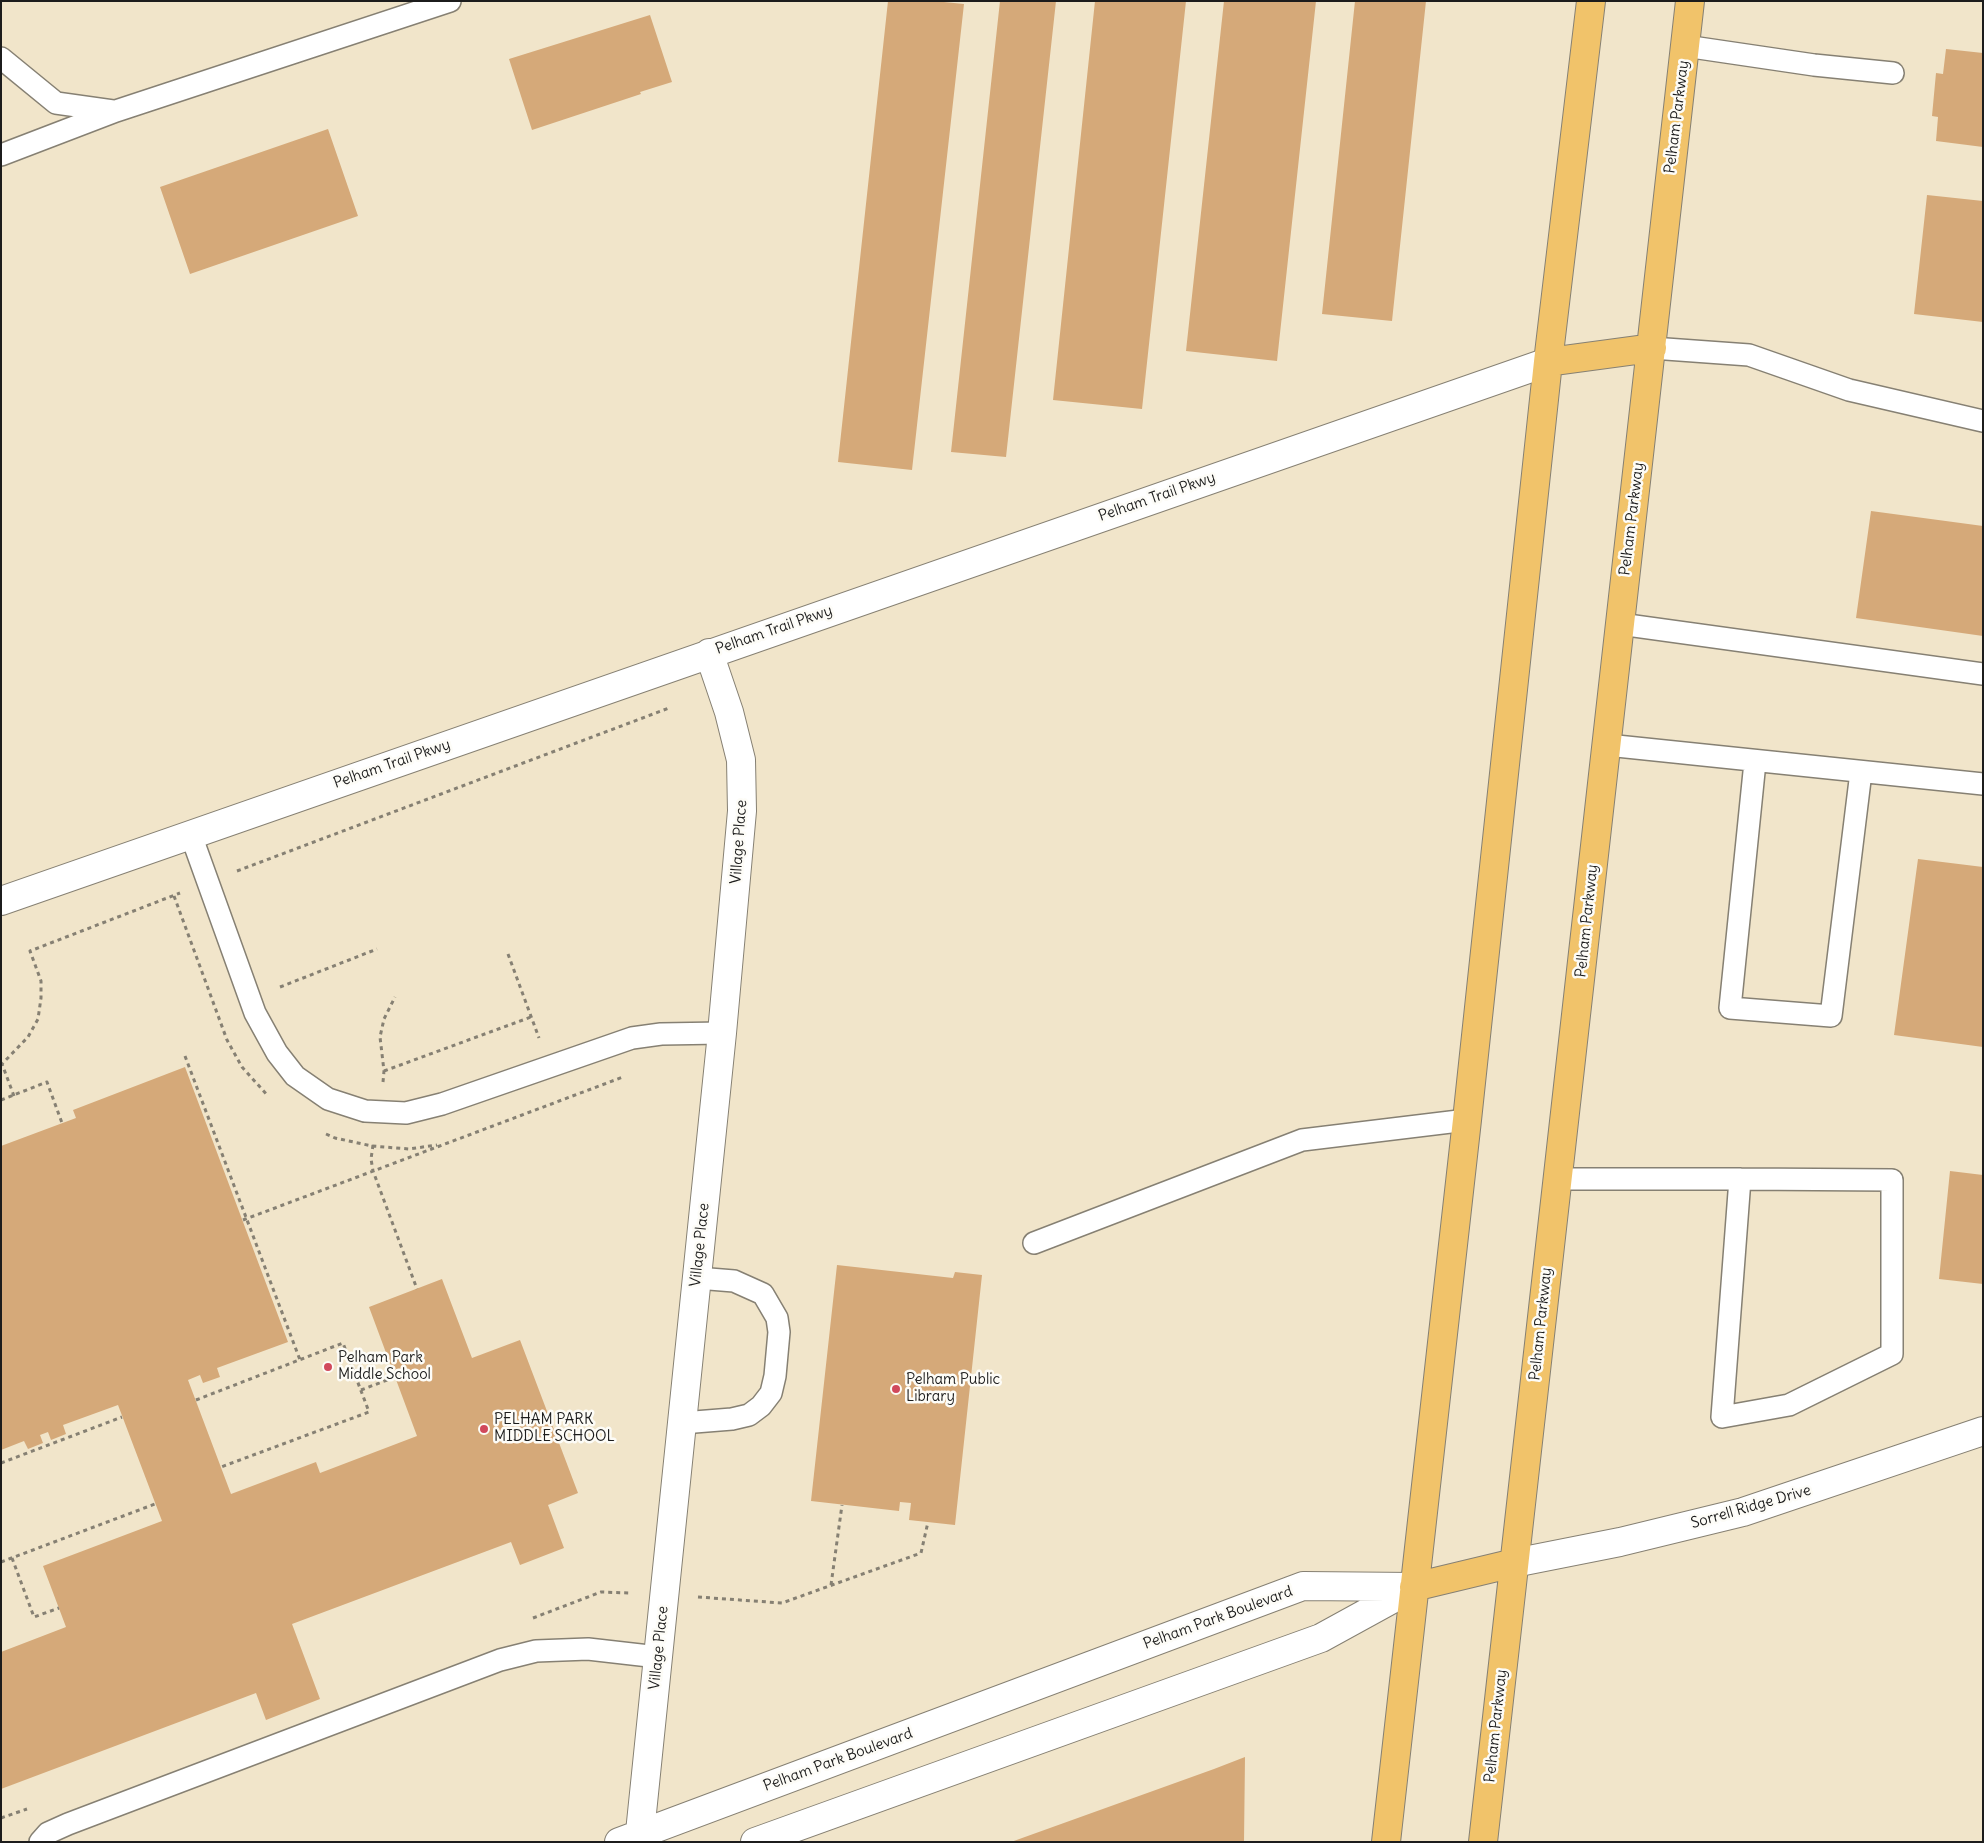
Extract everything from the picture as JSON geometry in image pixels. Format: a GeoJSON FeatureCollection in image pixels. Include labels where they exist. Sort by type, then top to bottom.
{"type":"FeatureCollection","features":[{"type":"Feature","properties":{"kind":"main road"},"geometry":{"type":"LineString","coordinates":[[1386,1842],[1467,1120],[1548,362],[1591,1]]}},
{"type":"Feature","properties":{"kind":"main road","name":"Pelham Parkway"},"geometry":{"type":"LineString","coordinates":[[1484,1842],[1690,1]]}},
{"type":"Feature","properties":{"kind":"main road"},"geometry":{"type":"LineString","coordinates":[[1548,362],[1652,348]]}},
{"type":"Feature","properties":{"kind":"main road"},"geometry":{"type":"LineString","coordinates":[[1414,1587],[1514,1563]]}},
{"type":"Feature","properties":{"kind":"street","name":"Pelham Trail Pkwy"},"geometry":{"type":"LineString","coordinates":[[1,901],[1548,362]]}},
{"type":"Feature","properties":{"kind":"street","name":"Village Place"},"geometry":{"type":"LineString","coordinates":[[633,1839],[658,1657],[722,1033],[742,811],[742,760],[709,653]]}},
{"type":"Feature","properties":{"kind":"street","name":"Sorrell Ridge Drive"},"geometry":{"type":"LineString","coordinates":[[1514,1563],[1620,1542],[1743,1512],[1983,1431]]}},
{"type":"Feature","properties":{"kind":"street","name":"Pelham Park Boulevard"},"geometry":{"type":"LineString","coordinates":[[633,1839],[1302,1586],[1414,1587]]}},
{"type":"Feature","properties":{"kind":"street"},"geometry":{"type":"LineString","coordinates":[[755,1842],[1321,1638],[1414,1587]]}},
{"type":"Feature","properties":{"kind":"lane"},"geometry":{"type":"LineString","coordinates":[[1,155],[116,111],[450,1]]}},
{"type":"Feature","properties":{"kind":"lane"},"geometry":{"type":"LineString","coordinates":[[1685,46],[1814,66],[1893,73]]}},
{"type":"Feature","properties":{"kind":"lane"},"geometry":{"type":"LineString","coordinates":[[1,58],[56,103],[116,111]]}},
{"type":"Feature","properties":{"kind":"lane"},"geometry":{"type":"LineString","coordinates":[[1652,348],[1749,355],[1849,390],[1983,420]]}},
{"type":"Feature","properties":{"kind":"lane"},"geometry":{"type":"LineString","coordinates":[[1620,624],[1983,674]]}},
{"type":"Feature","properties":{"kind":"lane"},"geometry":{"type":"LineString","coordinates":[[1607,745],[1755,762],[1983,784]]}},
{"type":"Feature","properties":{"kind":"lane"},"geometry":{"type":"LineString","coordinates":[[1755,762],[1730,1008],[1831,1016],[1861,772]]}},
{"type":"Feature","properties":{"kind":"lane"},"geometry":{"type":"LineString","coordinates":[[191,835],[255,1012],[277,1053],[295,1076],[328,1099],[365,1111],[406,1114],[442,1104],[549,1065],[632,1038],[661,1034],[722,1033]]}},
{"type":"Feature","properties":{"kind":"lane"},"geometry":{"type":"LineString","coordinates":[[1034,1242],[1302,1140],[1467,1120]]}},
{"type":"Feature","properties":{"kind":"lane"},"geometry":{"type":"LineString","coordinates":[[1558,1179],[1740,1179],[1892,1180],[1892,1354],[1789,1405],[1722,1417],[1740,1179]]}},
{"type":"Feature","properties":{"kind":"lane"},"geometry":{"type":"LineString","coordinates":[[682,1423],[750,1415],[761,1406],[771,1393],[775,1376],[779,1332],[777,1318],[763,1294],[734,1281],[697,1278]]}},
{"type":"Feature","properties":{"kind":"lane"},"geometry":{"type":"LineString","coordinates":[[40,1842],[48,1833],[68,1824],[500,1660],[536,1651],[588,1649],[658,1657]]}},
{"type":"Feature","properties":{"kind":"path"},"geometry":{"type":"LineString","coordinates":[[14,1096],[2,1064],[28,1037],[38,1019],[41,998],[41,981],[30,951],[721,688]]}},
{"type":"Feature","properties":{"kind":"path"},"geometry":{"type":"LineString","coordinates":[[216,1012],[377,948]]}},
{"type":"Feature","properties":{"kind":"path"},"geometry":{"type":"LineString","coordinates":[[508,954],[562,1100]]}},
{"type":"Feature","properties":{"kind":"path"},"geometry":{"type":"LineString","coordinates":[[384,1071],[531,1018]]}},
{"type":"Feature","properties":{"kind":"path"},"geometry":{"type":"LineString","coordinates":[[185,1056],[244,1219],[300,1360]]}},
{"type":"Feature","properties":{"kind":"path"},"geometry":{"type":"LineString","coordinates":[[244,1219],[624,1077]]}},
{"type":"Feature","properties":{"kind":"path"},"geometry":{"type":"LineString","coordinates":[[1,1100],[47,1082],[62,1123]]}},
{"type":"Feature","properties":{"kind":"path"},"geometry":{"type":"LineString","coordinates":[[373,1171],[417,1289]]}},
{"type":"Feature","properties":{"kind":"path"},"geometry":{"type":"LineString","coordinates":[[196,1400],[343,1343],[369,1412],[221,1467]]}},
{"type":"Feature","properties":{"kind":"path"},"geometry":{"type":"LineString","coordinates":[[360,1390],[395,1377]]}},
{"type":"Feature","properties":{"kind":"path"},"geometry":{"type":"LineString","coordinates":[[1,1463],[122,1417]]}},
{"type":"Feature","properties":{"kind":"path"},"geometry":{"type":"LineString","coordinates":[[1,1562],[155,1504]]}},
{"type":"Feature","properties":{"kind":"path"},"geometry":{"type":"LineString","coordinates":[[831,1585],[842,1505]]}},
{"type":"Feature","properties":{"kind":"path"},"geometry":{"type":"LineString","coordinates":[[12,1558],[34,1617],[59,1608]]}},
{"type":"Feature","properties":{"kind":"building"},"geometry":{"type":"Polygon","coordinates":[[[888,1],[934,1],[964,4],[912,470],[838,462],[888,1]]]}},
{"type":"Feature","properties":{"kind":"building"},"geometry":{"type":"Polygon","coordinates":[[[1000,1],[1056,1],[1006,457],[951,452],[1000,1]]]}},
{"type":"Feature","properties":{"kind":"building"},"geometry":{"type":"Polygon","coordinates":[[[1095,1],[1186,1],[1142,409],[1053,400],[1095,1]]]}},
{"type":"Feature","properties":{"kind":"building"},"geometry":{"type":"Polygon","coordinates":[[[1224,1],[1316,1],[1277,361],[1186,351],[1224,1]]]}},
{"type":"Feature","properties":{"kind":"building"},"geometry":{"type":"Polygon","coordinates":[[[1355,1],[1426,1],[1392,321],[1322,314],[1355,1]]]}},
{"type":"Feature","properties":{"kind":"building"},"geometry":{"type":"Polygon","coordinates":[[[650,15],[672,82],[532,130],[509,59],[650,15]]]}},
{"type":"Feature","properties":{"kind":"building"},"geometry":{"type":"Polygon","coordinates":[[[1946,49],[1983,53],[1983,147],[1936,141],[1938,117],[1932,116],[1936,73],[1943,74],[1946,49]]]}},
{"type":"Feature","properties":{"kind":"building"},"geometry":{"type":"Polygon","coordinates":[[[328,129],[358,216],[190,274],[160,187],[328,129]]]}},
{"type":"Feature","properties":{"kind":"building"},"geometry":{"type":"Polygon","coordinates":[[[1927,195],[1983,201],[1983,322],[1914,314],[1927,195]]]}},
{"type":"Feature","properties":{"kind":"building"},"geometry":{"type":"Polygon","coordinates":[[[1871,511],[1983,526],[1983,636],[1856,618],[1871,511]]]}},
{"type":"Feature","properties":{"kind":"building"},"geometry":{"type":"Polygon","coordinates":[[[1918,859],[1983,867],[1983,1047],[1894,1035],[1918,859]]]}},
{"type":"Feature","properties":{"kind":"building","name":"PELHAM PARK MIDDLE SCHOOL"},"geometry":{"type":"Polygon","coordinates":[[[185,1067],[288,1342],[217,1368],[220,1377],[203,1383],[200,1375],[188,1380],[231,1494],[316,1462],[320,1473],[417,1436],[369,1307],[442,1279],[472,1358],[520,1340],[578,1493],[548,1505],[564,1548],[520,1565],[511,1542],[292,1624],[320,1699],[266,1720],[256,1693],[1,1789],[1,1652],[66,1627],[43,1566],[162,1521],[118,1405],[63,1425],[66,1434],[51,1440],[48,1432],[40,1435],[43,1443],[28,1449],[24,1441],[1,1450],[1,1146],[76,1118],[73,1110],[185,1067]]]}},
{"type":"Feature","properties":{"kind":"building"},"geometry":{"type":"Polygon","coordinates":[[[1950,1171],[1983,1175],[1983,1284],[1939,1279],[1950,1171]]]}},
{"type":"Feature","properties":{"kind":"building","name":"Pelham Public Library"},"geometry":{"type":"Polygon","coordinates":[[[837,1265],[953,1278],[955,1272],[982,1275],[955,1525],[909,1520],[911,1503],[900,1502],[899,1511],[811,1501],[837,1265]]]}},
{"type":"Feature","properties":{"kind":"building"},"geometry":{"type":"Polygon","coordinates":[[[1245,1757],[1244,1842],[1011,1842],[1214,1769],[1245,1757]]]}},
{"type":"Feature","properties":{"kind":"place","name":"Pelham Park Middle School"},"geometry":{"type":"Point","coordinates":[328,1367]}},
{"type":"Feature","properties":{"kind":"place","name":"Pelham Public Library"},"geometry":{"type":"Point","coordinates":[896,1389]}},
{"type":"Feature","properties":{"kind":"place","name":"PELHAM PARK MIDDLE SCHOOL"},"geometry":{"type":"Point","coordinates":[484,1429]}}]}
